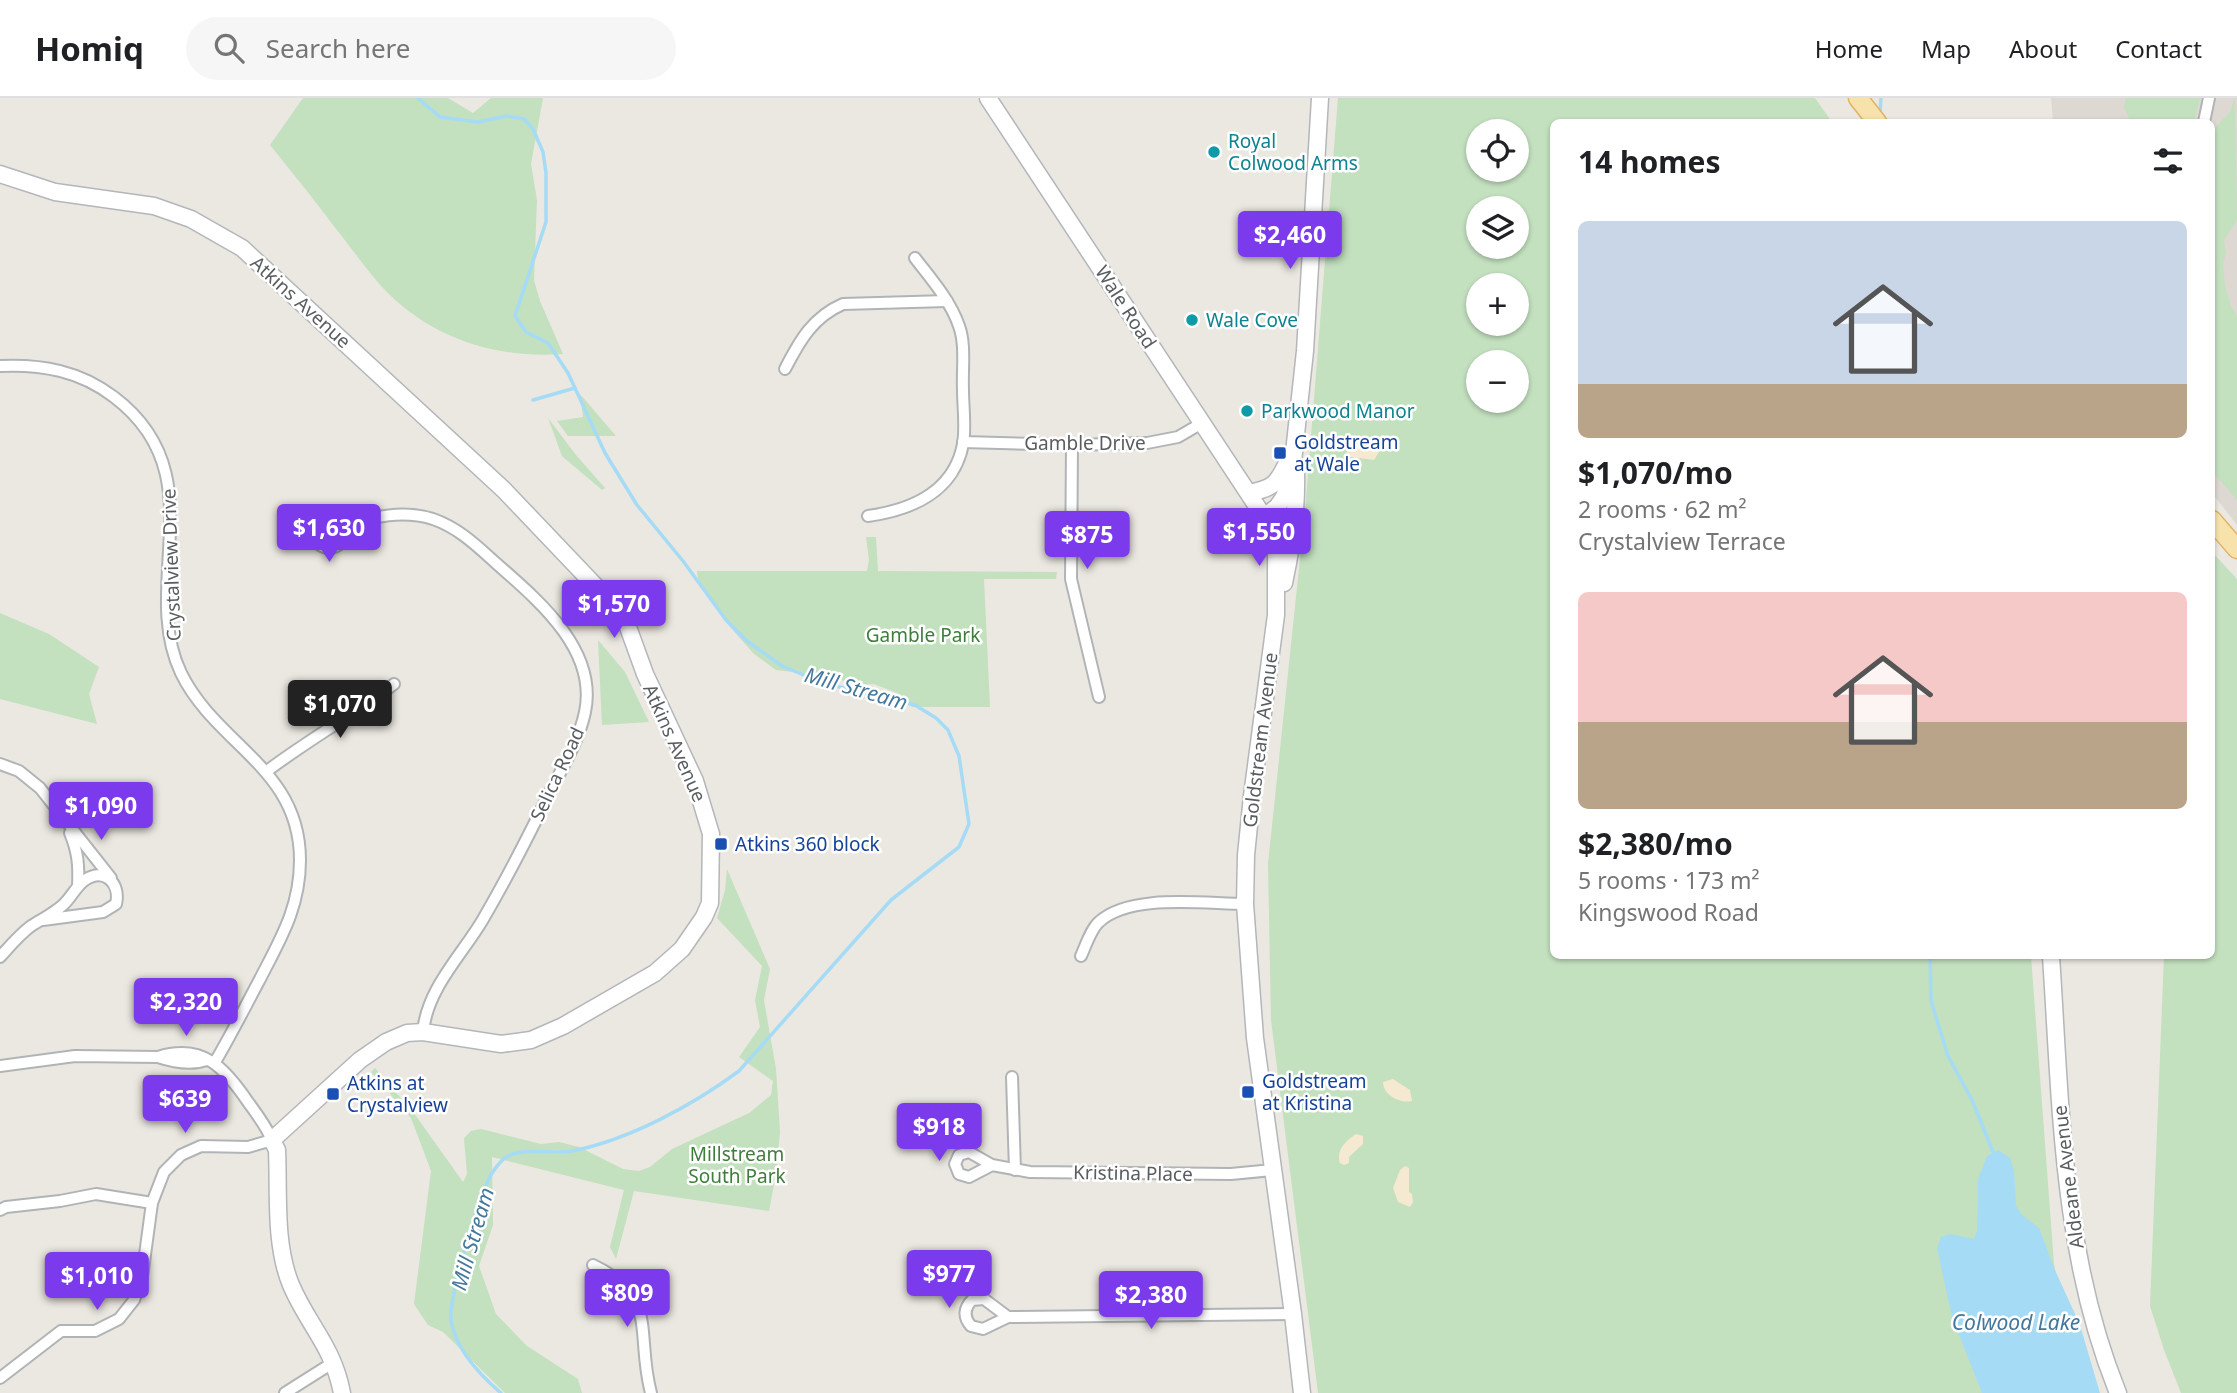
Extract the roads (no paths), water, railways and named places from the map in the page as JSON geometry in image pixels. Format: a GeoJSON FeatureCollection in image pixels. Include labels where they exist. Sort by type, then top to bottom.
{"type":"FeatureCollection","features":[{"type":"Feature","properties":{"kind":"main road"},"geometry":{"type":"LineString","coordinates":[[1858,98],[1875,119]]}},
{"type":"Feature","properties":{"kind":"main road"},"geometry":{"type":"LineString","coordinates":[[2215,523],[2237,549]]}},
{"type":"Feature","properties":{"kind":"street","name":"Wale Road"},"geometry":{"type":"LineString","coordinates":[[988,98],[1264,517]]}},
{"type":"Feature","properties":{"kind":"street"},"geometry":{"type":"LineString","coordinates":[[1264,517],[1277,507],[1284,497],[1289,485],[1295,447],[1305,351],[1320,98]]}},
{"type":"Feature","properties":{"kind":"street"},"geometry":{"type":"LineString","coordinates":[[2205,119],[2209,98]]}},
{"type":"Feature","properties":{"kind":"street","name":"Atkins Avenue"},"geometry":{"type":"LineString","coordinates":[[0,174],[55,192],[154,206],[191,219],[242,248],[504,490],[616,607],[629,626],[645,674],[695,780],[704,808],[711,834],[710,902],[704,917],[682,949],[655,973],[563,1026],[531,1040],[501,1044],[423,1032],[398,1036],[375,1048],[272,1140]]}},
{"type":"Feature","properties":{"kind":"street"},"geometry":{"type":"LineString","coordinates":[[868,516],[894,513],[927,498],[939,489],[957,463],[963,443],[960,329],[947,301],[915,258]]}},
{"type":"Feature","properties":{"kind":"street"},"geometry":{"type":"LineString","coordinates":[[785,369],[799,341],[812,324],[829,310],[843,304],[947,301]]}},
{"type":"Feature","properties":{"kind":"street","name":"Crystalview Drive"},"geometry":{"type":"LineString","coordinates":[[0,366],[27,364],[79,376],[104,389],[121,402],[155,444],[167,475],[171,509],[168,608],[171,641],[181,672],[198,702],[267,771],[280,789],[294,822],[300,857],[299,883],[286,931],[211,1061]]}},
{"type":"Feature","properties":{"kind":"street","name":"Gamble Drive"},"geometry":{"type":"LineString","coordinates":[[963,443],[1072,445],[1163,442],[1202,423]]}},
{"type":"Feature","properties":{"kind":"street"},"geometry":{"type":"LineString","coordinates":[[1072,445],[1071,579],[1099,697]]}},
{"type":"Feature","properties":{"kind":"street"},"geometry":{"type":"LineString","coordinates":[[1249,493],[1272,487],[1278,481],[1295,447]]}},
{"type":"Feature","properties":{"kind":"street"},"geometry":{"type":"LineString","coordinates":[[1276,615],[1293,543],[1297,498],[1295,447]]}},
{"type":"Feature","properties":{"kind":"street","name":"Selica Road"},"geometry":{"type":"LineString","coordinates":[[345,526],[379,516],[409,514],[433,520],[461,532],[537,598],[564,631],[584,674],[587,696],[578,737],[482,922],[441,983],[430,1004],[423,1032]]}},
{"type":"Feature","properties":{"kind":"street","name":"Goldstream Avenue"},"geometry":{"type":"LineString","coordinates":[[1264,517],[1276,549],[1276,615],[1252,796],[1246,855],[1245,904],[1255,1038],[1302,1393]]}},
{"type":"Feature","properties":{"kind":"street"},"geometry":{"type":"LineString","coordinates":[[267,771],[394,684]]}},
{"type":"Feature","properties":{"kind":"street"},"geometry":{"type":"LineString","coordinates":[[0,764],[19,771],[40,788],[112,879],[118,896],[116,904],[103,912],[43,920]]}},
{"type":"Feature","properties":{"kind":"street"},"geometry":{"type":"LineString","coordinates":[[67,824],[77,851],[78,886]]}},
{"type":"Feature","properties":{"kind":"street"},"geometry":{"type":"LineString","coordinates":[[1,953],[22,933],[65,904],[78,886],[95,875],[112,879]]}},
{"type":"Feature","properties":{"kind":"street"},"geometry":{"type":"LineString","coordinates":[[1081,956],[1096,924],[1110,913],[1152,904],[1245,904]]}},
{"type":"Feature","properties":{"kind":"street","name":"Aldeane Avenue"},"geometry":{"type":"LineString","coordinates":[[2051,959],[2059,1107],[2070,1214],[2078,1262],[2095,1328],[2118,1393]]}},
{"type":"Feature","properties":{"kind":"street"},"geometry":{"type":"LineString","coordinates":[[0,1066],[75,1056],[158,1057],[170,1053],[200,1055],[233,1080],[276,1150],[285,1270],[292,1288],[334,1363],[342,1393]]}},
{"type":"Feature","properties":{"kind":"street"},"geometry":{"type":"LineString","coordinates":[[1012,1077],[1015,1170]]}},
{"type":"Feature","properties":{"kind":"street"},"geometry":{"type":"LineString","coordinates":[[0,1378],[61,1331],[95,1331],[119,1319],[134,1300],[142,1278],[152,1203],[164,1172],[181,1154],[201,1146],[248,1147],[272,1140]]}},
{"type":"Feature","properties":{"kind":"street","name":"Kristina Place"},"geometry":{"type":"LineString","coordinates":[[992,1165],[1030,1172],[1231,1174],[1273,1170]]}},
{"type":"Feature","properties":{"kind":"street"},"geometry":{"type":"LineString","coordinates":[[0,1210],[96,1194],[152,1203]]}},
{"type":"Feature","properties":{"kind":"street"},"geometry":{"type":"LineString","coordinates":[[593,1265],[610,1273],[631,1291],[640,1311],[644,1362],[651,1393]]}},
{"type":"Feature","properties":{"kind":"street"},"geometry":{"type":"LineString","coordinates":[[1008,1317],[1293,1314]]}},
{"type":"Feature","properties":{"kind":"street"},"geometry":{"type":"LineString","coordinates":[[285,1393],[334,1363]]}},
{"type":"Feature","properties":{"kind":"water","name":"Colwood Lake"},"geometry":{"type":"Polygon","coordinates":[[[1998,1150],[2010,1158],[2014,1171],[2016,1206],[2022,1215],[2039,1228],[2080,1325],[2100,1393],[1982,1393],[1952,1317],[1937,1248],[1941,1237],[1950,1234],[1974,1239],[1977,1231],[1978,1179],[1987,1156],[1998,1150]]]}},
{"type":"Feature","properties":{"kind":"waterway","name":"Mill Stream"},"geometry":{"type":"LineString","coordinates":[[418,98],[440,117],[478,122],[507,116],[524,119],[533,129],[543,152],[546,173],[546,222],[515,316],[526,332],[548,343],[568,373],[605,453],[637,505],[683,561],[726,620],[747,641],[782,666],[823,683],[915,705],[936,718],[948,730],[959,756],[969,824],[959,847],[891,900],[739,1071],[660,1120],[616,1139],[572,1151],[515,1153],[498,1165],[487,1182],[470,1232],[458,1274],[451,1320],[463,1351],[501,1393]]}},
{"type":"Feature","properties":{"kind":"waterway"},"geometry":{"type":"LineString","coordinates":[[1880,113],[1881,98]]}},
{"type":"Feature","properties":{"kind":"waterway"},"geometry":{"type":"LineString","coordinates":[[533,400],[575,388]]}},
{"type":"Feature","properties":{"kind":"waterway"},"geometry":{"type":"LineString","coordinates":[[1930,959],[1931,1001],[1948,1056],[1972,1100],[1993,1152]]}},
{"type":"Feature","properties":{"kind":"place","name":"Royal Colwood Arms"},"geometry":{"type":"Point","coordinates":[1214,152]}},
{"type":"Feature","properties":{"kind":"place","name":"Wale Cove"},"geometry":{"type":"Point","coordinates":[1192,320]}},
{"type":"Feature","properties":{"kind":"place","name":"Parkwood Manor"},"geometry":{"type":"Point","coordinates":[1247,411]}},
{"type":"Feature","properties":{"kind":"place","name":"Goldstream at Wale"},"geometry":{"type":"Point","coordinates":[1280,453]}},
{"type":"Feature","properties":{"kind":"place","name":"Atkins 360 block"},"geometry":{"type":"Point","coordinates":[721,844]}},
{"type":"Feature","properties":{"kind":"place","name":"Goldstream at Kristina"},"geometry":{"type":"Point","coordinates":[1248,1092]}},
{"type":"Feature","properties":{"kind":"place","name":"Atkins at Crystalview"},"geometry":{"type":"Point","coordinates":[333,1094]}},
{"type":"Feature","properties":{"kind":"park label","name":"Gamble Park"},"geometry":{"type":"Point","coordinates":[923,635]}},
{"type":"Feature","properties":{"kind":"park label","name":"Millstream South Park"},"geometry":{"type":"Point","coordinates":[737,1165]}}]}
